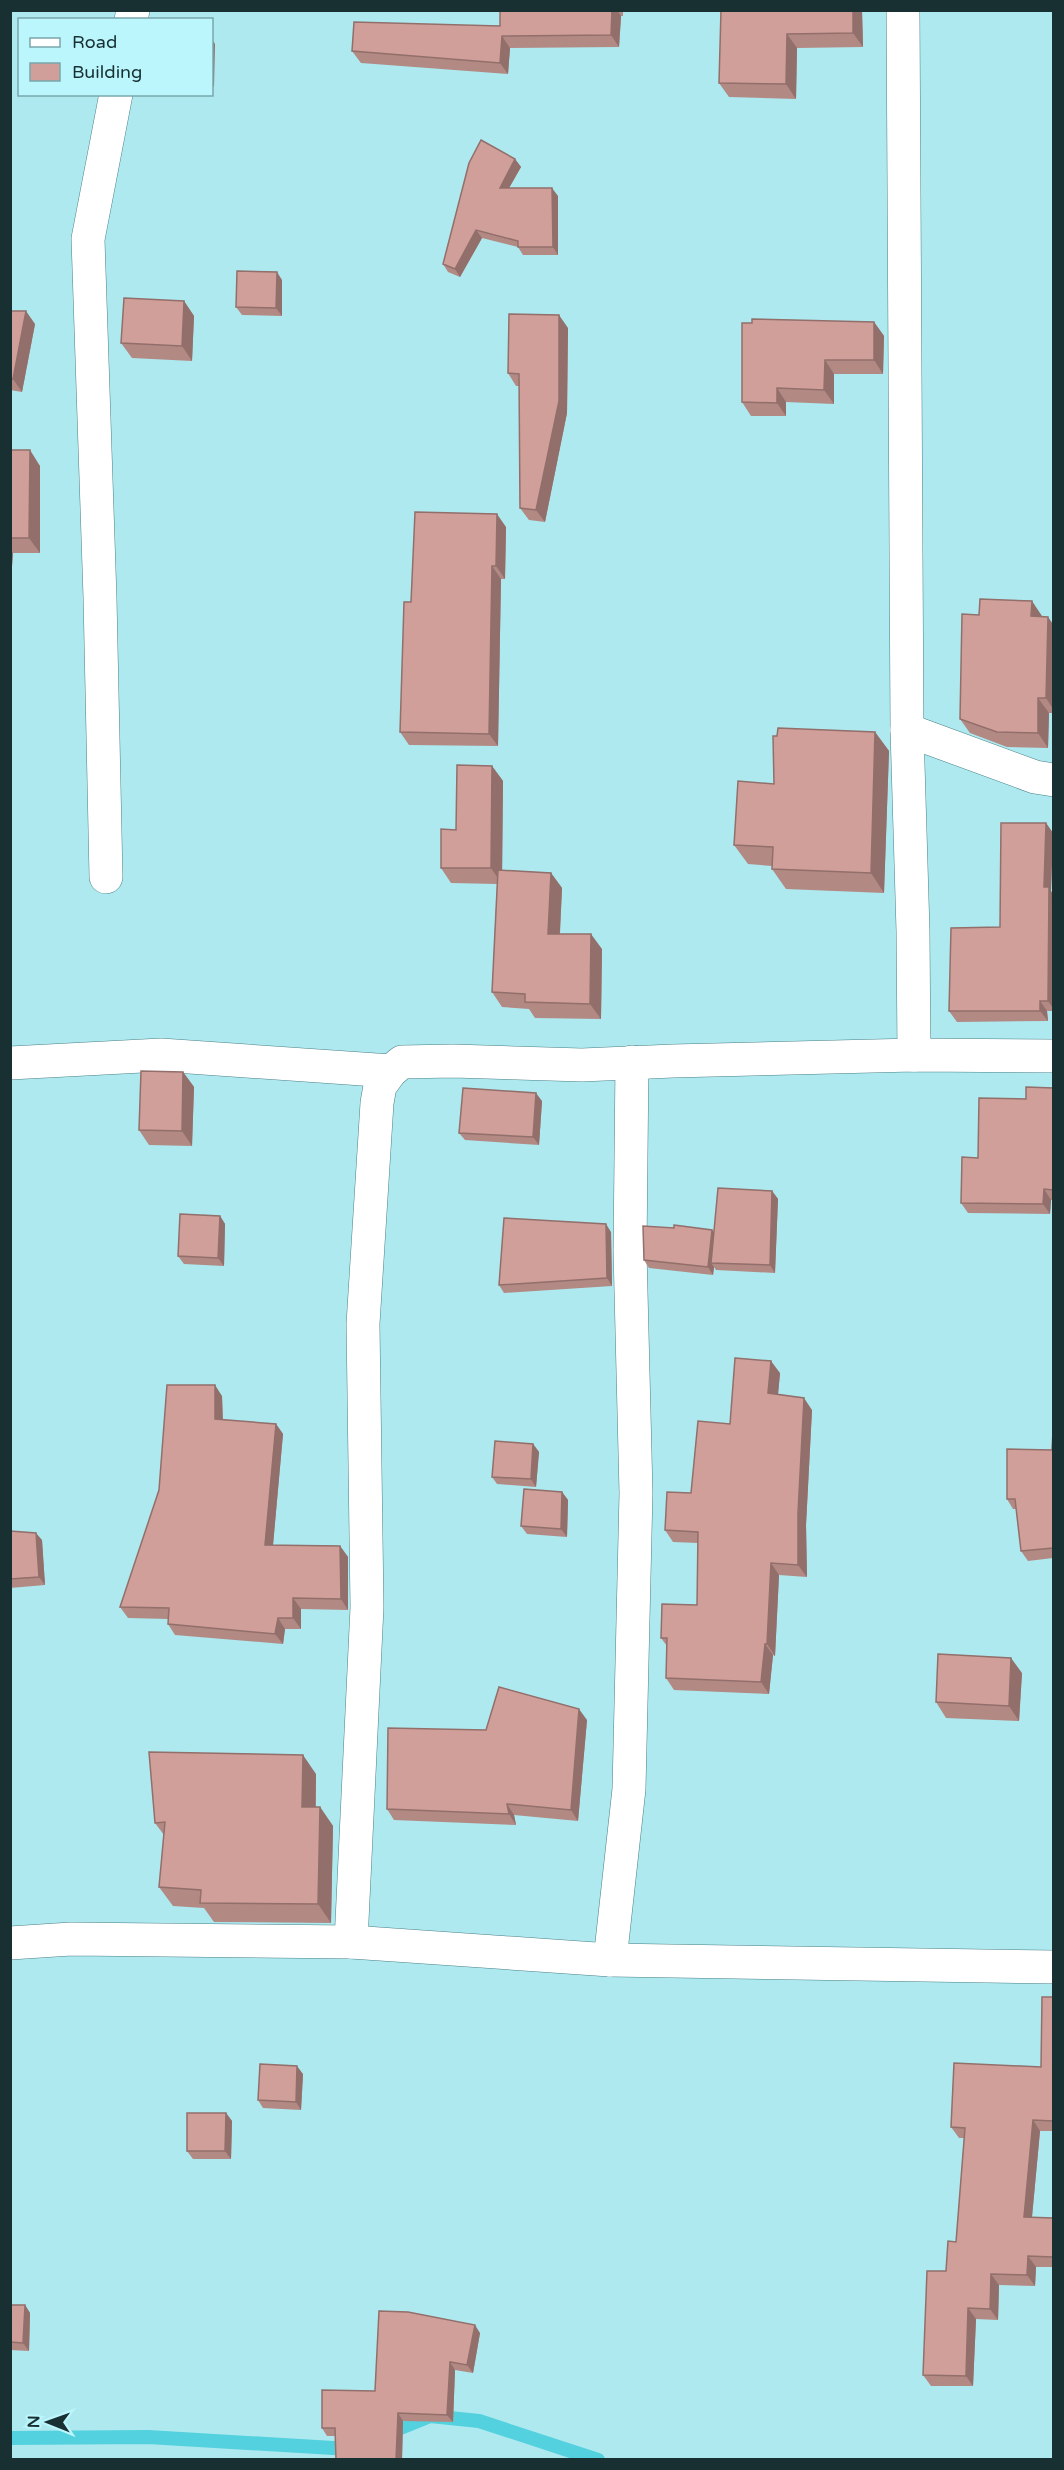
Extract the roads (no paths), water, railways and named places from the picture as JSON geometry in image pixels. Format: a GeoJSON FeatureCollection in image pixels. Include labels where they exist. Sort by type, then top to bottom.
{"type":"FeatureCollection","features":[{"type":"Feature","properties":{"kind":"street"},"geometry":{"type":"LineString","coordinates":[[903,10],[907,730],[914,1055]]}},
{"type":"Feature","properties":{"kind":"street"},"geometry":{"type":"LineString","coordinates":[[106,877],[100,598],[88,240],[116,96]]}},
{"type":"Feature","properties":{"kind":"street"},"geometry":{"type":"LineString","coordinates":[[907,730],[1035,777],[1053,780]]}},
{"type":"Feature","properties":{"kind":"street"},"geometry":{"type":"LineString","coordinates":[[10,1063],[161,1055],[391,1071]]}},
{"type":"Feature","properties":{"kind":"street"},"geometry":{"type":"LineString","coordinates":[[351,1942],[368,1607],[363,1324],[377,1103],[380,1086],[391,1071],[402,1062],[453,1060],[582,1065],[914,1055],[1053,1056]]}},
{"type":"Feature","properties":{"kind":"street"},"geometry":{"type":"LineString","coordinates":[[610,1960],[629,1789],[636,1493],[630,1251],[632,1062]]}},
{"type":"Feature","properties":{"kind":"street"},"geometry":{"type":"LineString","coordinates":[[10,1943],[71,1939],[351,1942],[610,1960],[1053,1967]]}},
{"type":"Feature","properties":{"kind":"waterway"},"geometry":{"type":"LineString","coordinates":[[388,2433],[430,2416],[479,2421],[598,2460]]}},
{"type":"Feature","properties":{"kind":"waterway"},"geometry":{"type":"LineString","coordinates":[[10,2438],[148,2437],[350,2449],[353,2447]]}}]}
